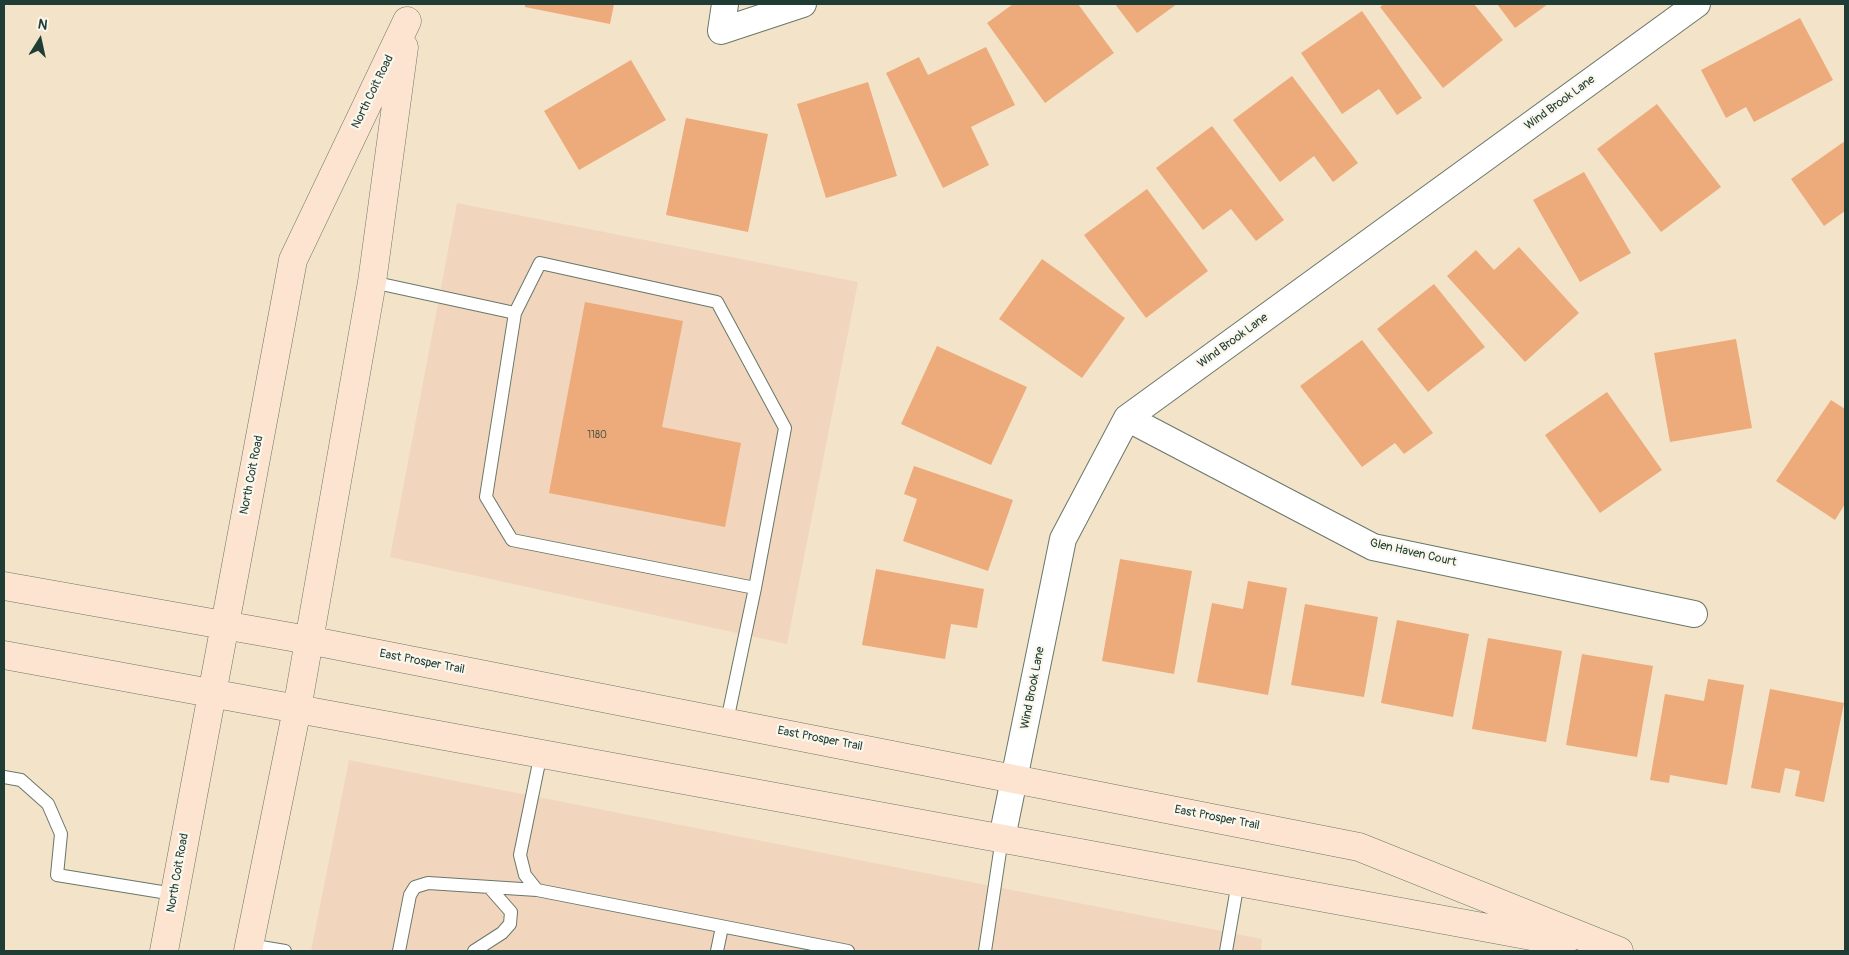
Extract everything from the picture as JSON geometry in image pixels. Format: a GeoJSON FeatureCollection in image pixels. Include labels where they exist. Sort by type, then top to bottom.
{"type":"FeatureCollection","features":[{"type":"Feature","properties":{"kind":"main road","name":"North Coit Road"},"geometry":{"type":"LineString","coordinates":[[249,948],[298,709],[308,640],[372,282],[409,12]]}},
{"type":"Feature","properties":{"kind":"main road","name":"North Coit Road"},"geometry":{"type":"LineString","coordinates":[[164,951],[210,694],[293,260],[409,12]]}},
{"type":"Feature","properties":{"kind":"main road","name":"East Prosper Trail"},"geometry":{"type":"LineString","coordinates":[[4,586],[308,640],[1015,777],[1359,847],[1619,951]]}},
{"type":"Feature","properties":{"kind":"main road"},"geometry":{"type":"LineString","coordinates":[[4,655],[1615,951]]}},
{"type":"Feature","properties":{"kind":"street"},"geometry":{"type":"LineString","coordinates":[[725,4],[721,31],[803,4]]}},
{"type":"Feature","properties":{"kind":"street","name":"Wind Brook Lane"},"geometry":{"type":"LineString","coordinates":[[1002,838],[1062,539],[1127,418],[1697,4]]}},
{"type":"Feature","properties":{"kind":"street","name":"Glen Haven Court"},"geometry":{"type":"LineString","coordinates":[[1127,418],[1373,547],[1694,614]]}},
{"type":"Feature","properties":{"kind":"lane"},"geometry":{"type":"LineString","coordinates":[[726,721],[755,588],[784,428],[717,302],[540,264],[515,313],[486,497],[512,540],[755,588]]}},
{"type":"Feature","properties":{"kind":"lane"},"geometry":{"type":"LineString","coordinates":[[372,282],[515,313]]}},
{"type":"Feature","properties":{"kind":"lane"},"geometry":{"type":"LineString","coordinates":[[537,890],[525,876],[520,855],[541,753]]}},
{"type":"Feature","properties":{"kind":"lane"},"geometry":{"type":"LineString","coordinates":[[4,777],[21,780],[48,804],[62,834],[57,875],[174,894]]}},
{"type":"Feature","properties":{"kind":"lane"},"geometry":{"type":"LineString","coordinates":[[985,951],[1002,838]]}},
{"type":"Feature","properties":{"kind":"lane"},"geometry":{"type":"LineString","coordinates":[[1226,951],[1238,882]]}},
{"type":"Feature","properties":{"kind":"lane"},"geometry":{"type":"LineString","coordinates":[[399,951],[410,895],[414,887],[428,883],[537,890],[848,951]]}},
{"type":"Feature","properties":{"kind":"lane"},"geometry":{"type":"LineString","coordinates":[[474,951],[502,933],[510,924],[511,912],[490,887]]}},
{"type":"Feature","properties":{"kind":"lane"},"geometry":{"type":"LineString","coordinates":[[717,951],[722,927]]}},
{"type":"Feature","properties":{"kind":"lane"},"geometry":{"type":"LineString","coordinates":[[249,948],[285,951]]}},
{"type":"Feature","properties":{"kind":"shaded area"},"geometry":{"type":"Polygon","coordinates":[[[457,203],[858,282],[787,644],[390,557],[457,203]]]}},
{"type":"Feature","properties":{"kind":"shaded area"},"geometry":{"type":"Polygon","coordinates":[[[349,760],[1262,939],[1261,951],[311,951],[349,760]]]}},
{"type":"Feature","properties":{"kind":"building"},"geometry":{"type":"Polygon","coordinates":[[[525,4],[614,4],[610,24],[525,7],[525,4]]]}},
{"type":"Feature","properties":{"kind":"building"},"geometry":{"type":"Polygon","coordinates":[[[1013,4],[1078,4],[1114,53],[1045,103],[987,23],[1013,4]]]}},
{"type":"Feature","properties":{"kind":"building"},"geometry":{"type":"Polygon","coordinates":[[[1115,4],[1177,4],[1137,33],[1115,4]]]}},
{"type":"Feature","properties":{"kind":"building"},"geometry":{"type":"Polygon","coordinates":[[[1384,4],[1474,4],[1503,40],[1443,88],[1380,7],[1384,4]]]}},
{"type":"Feature","properties":{"kind":"building"},"geometry":{"type":"Polygon","coordinates":[[[1497,4],[1548,4],[1515,28],[1497,4]]]}},
{"type":"Feature","properties":{"kind":"building"},"geometry":{"type":"Polygon","coordinates":[[[1362,11],[1422,98],[1397,115],[1379,89],[1342,114],[1301,53],[1362,11]]]}},
{"type":"Feature","properties":{"kind":"building"},"geometry":{"type":"Polygon","coordinates":[[[1800,18],[1833,80],[1754,122],[1746,107],[1726,118],[1701,70],[1800,18]]]}},
{"type":"Feature","properties":{"kind":"building"},"geometry":{"type":"Polygon","coordinates":[[[986,47],[1015,105],[971,127],[989,165],[943,188],[886,73],[919,57],[928,75],[986,47]]]}},
{"type":"Feature","properties":{"kind":"building"},"geometry":{"type":"Polygon","coordinates":[[[631,60],[666,120],[579,170],[544,111],[631,60]]]}},
{"type":"Feature","properties":{"kind":"building"},"geometry":{"type":"Polygon","coordinates":[[[1292,76],[1358,163],[1333,182],[1314,156],[1280,182],[1233,120],[1292,76]]]}},
{"type":"Feature","properties":{"kind":"building"},"geometry":{"type":"Polygon","coordinates":[[[868,82],[897,176],[826,198],[797,104],[868,82]]]}},
{"type":"Feature","properties":{"kind":"building"},"geometry":{"type":"Polygon","coordinates":[[[1657,104],[1721,187],[1661,232],[1597,149],[1657,104]]]}},
{"type":"Feature","properties":{"kind":"building"},"geometry":{"type":"Polygon","coordinates":[[[686,118],[768,134],[748,232],[666,215],[686,118]]]}},
{"type":"Feature","properties":{"kind":"building"},"geometry":{"type":"Polygon","coordinates":[[[1212,126],[1284,220],[1256,241],[1231,209],[1203,230],[1156,168],[1212,126]]]}},
{"type":"Feature","properties":{"kind":"building"},"geometry":{"type":"Polygon","coordinates":[[[1845,141],[1845,211],[1824,226],[1791,179],[1845,141]]]}},
{"type":"Feature","properties":{"kind":"building"},"geometry":{"type":"Polygon","coordinates":[[[1584,172],[1631,253],[1580,282],[1533,200],[1584,172]]]}},
{"type":"Feature","properties":{"kind":"building"},"geometry":{"type":"Polygon","coordinates":[[[1147,189],[1208,271],[1146,318],[1084,235],[1147,189]]]}},
{"type":"Feature","properties":{"kind":"building"},"geometry":{"type":"Polygon","coordinates":[[[1519,247],[1579,313],[1525,362],[1447,276],[1476,250],[1494,270],[1519,247]]]}},
{"type":"Feature","properties":{"kind":"building"},"geometry":{"type":"Polygon","coordinates":[[[1042,259],[1125,318],[1082,378],[999,319],[1042,259]]]}},
{"type":"Feature","properties":{"kind":"building"},"geometry":{"type":"Polygon","coordinates":[[[1434,284],[1485,347],[1428,392],[1377,329],[1434,284]]]}},
{"type":"Feature","properties":{"kind":"building"},"geometry":{"type":"Polygon","coordinates":[[[585,302],[683,321],[662,427],[741,443],[725,527],[549,493],[585,302]]]}},
{"type":"Feature","properties":{"kind":"building"},"geometry":{"type":"Polygon","coordinates":[[[1736,339],[1752,428],[1670,442],[1654,353],[1736,339]]]}},
{"type":"Feature","properties":{"kind":"building"},"geometry":{"type":"Polygon","coordinates":[[[1362,340],[1433,433],[1404,454],[1395,443],[1362,467],[1300,386],[1362,340]]]}},
{"type":"Feature","properties":{"kind":"building"},"geometry":{"type":"Polygon","coordinates":[[[937,346],[1027,387],[991,465],[901,424],[937,346]]]}},
{"type":"Feature","properties":{"kind":"building"},"geometry":{"type":"Polygon","coordinates":[[[1607,392],[1662,470],[1600,513],[1545,435],[1607,392]]]}},
{"type":"Feature","properties":{"kind":"building"},"geometry":{"type":"Polygon","coordinates":[[[1831,400],[1845,409],[1845,504],[1835,520],[1776,481],[1831,400]]]}},
{"type":"Feature","properties":{"kind":"building"},"geometry":{"type":"Polygon","coordinates":[[[914,466],[1013,500],[988,571],[903,541],[917,499],[904,494],[914,466]]]}},
{"type":"Feature","properties":{"kind":"building"},"geometry":{"type":"Polygon","coordinates":[[[1120,559],[1192,571],[1174,674],[1102,661],[1120,559]]]}},
{"type":"Feature","properties":{"kind":"building"},"geometry":{"type":"Polygon","coordinates":[[[876,569],[984,589],[977,628],[951,624],[945,659],[862,645],[876,569]]]}},
{"type":"Feature","properties":{"kind":"building"},"geometry":{"type":"Polygon","coordinates":[[[1248,581],[1287,588],[1268,695],[1197,682],[1212,603],[1243,609],[1248,581]]]}},
{"type":"Feature","properties":{"kind":"building"},"geometry":{"type":"Polygon","coordinates":[[[1305,604],[1378,617],[1364,697],[1291,685],[1305,604]]]}},
{"type":"Feature","properties":{"kind":"building"},"geometry":{"type":"Polygon","coordinates":[[[1397,620],[1469,634],[1453,717],[1381,703],[1397,620]]]}},
{"type":"Feature","properties":{"kind":"building"},"geometry":{"type":"Polygon","coordinates":[[[1488,638],[1562,651],[1546,742],[1472,729],[1488,638]]]}},
{"type":"Feature","properties":{"kind":"building"},"geometry":{"type":"Polygon","coordinates":[[[1582,654],[1653,666],[1637,757],[1566,745],[1582,654]]]}},
{"type":"Feature","properties":{"kind":"building"},"geometry":{"type":"Polygon","coordinates":[[[1708,679],[1744,685],[1727,785],[1670,775],[1669,783],[1650,780],[1665,694],[1704,701],[1708,679]]]}},
{"type":"Feature","properties":{"kind":"building"},"geometry":{"type":"Polygon","coordinates":[[[1770,689],[1844,703],[1824,802],[1795,796],[1800,771],[1785,768],[1780,793],[1751,788],[1770,689]]]}}]}
